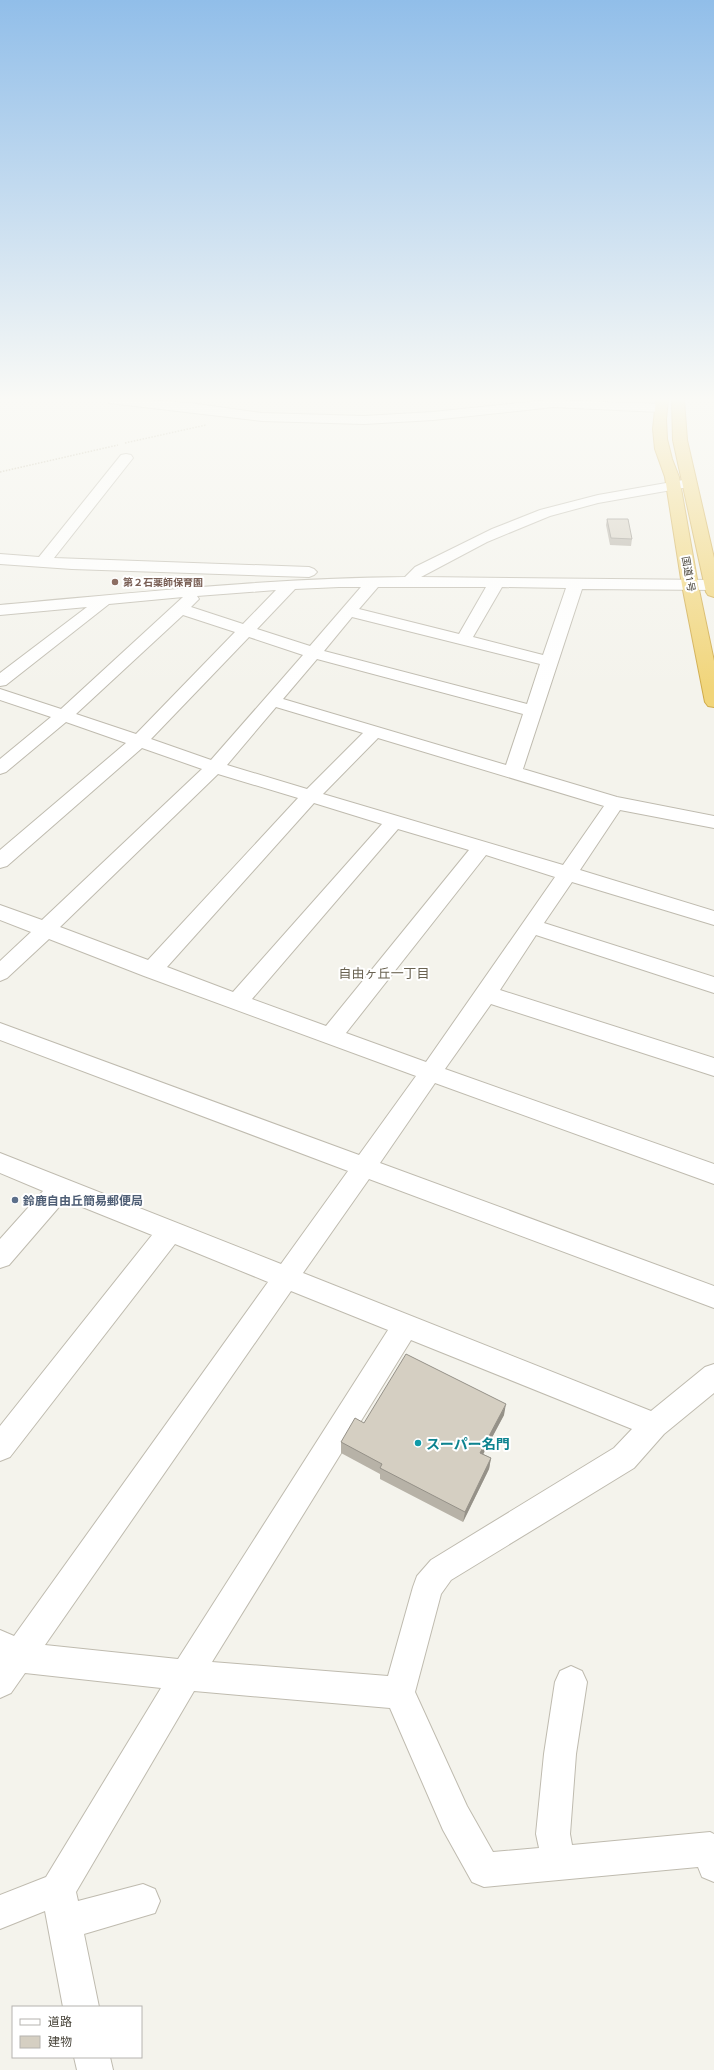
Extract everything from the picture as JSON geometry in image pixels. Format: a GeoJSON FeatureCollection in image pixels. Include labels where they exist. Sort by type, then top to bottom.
{"type":"FeatureCollection","features":[{"type":"Feature","properties":{"kind":"highway","name":"国道1号"},"geometry":{"type":"LineString","coordinates":[[675,497],[690,585],[714,702]]}},
{"type":"Feature","properties":{"kind":"highway","name":"国道1号"},"geometry":{"type":"LineString","coordinates":[[692,497],[714,587]]}},
{"type":"Feature","properties":{"kind":"street"},"geometry":{"type":"LineString","coordinates":[[42,562],[95,497]]}},
{"type":"Feature","properties":{"kind":"street"},"geometry":{"type":"LineString","coordinates":[[409,583],[413,576],[420,570],[502,531],[545,513],[614,497]]}},
{"type":"Feature","properties":{"kind":"street"},"geometry":{"type":"LineString","coordinates":[[0,559],[42,562],[314,572],[381,582]]}},
{"type":"Feature","properties":{"kind":"street"},"geometry":{"type":"LineString","coordinates":[[0,973],[215,767],[350,612],[381,582]]}},
{"type":"Feature","properties":{"kind":"street"},"geometry":{"type":"LineString","coordinates":[[0,610],[199,592],[381,582],[690,585],[714,587]]}},
{"type":"Feature","properties":{"kind":"street"},"geometry":{"type":"LineString","coordinates":[[464,640],[496,584]]}},
{"type":"Feature","properties":{"kind":"street"},"geometry":{"type":"LineString","coordinates":[[513,771],[574,585]]}},
{"type":"Feature","properties":{"kind":"street"},"geometry":{"type":"LineString","coordinates":[[0,861],[138,742],[290,586]]}},
{"type":"Feature","properties":{"kind":"street"},"geometry":{"type":"LineString","coordinates":[[0,768],[63,716],[199,592]]}},
{"type":"Feature","properties":{"kind":"street"},"geometry":{"type":"LineString","coordinates":[[0,681],[104,601]]}},
{"type":"Feature","properties":{"kind":"street"},"geometry":{"type":"LineString","coordinates":[[180,609],[314,653],[533,711]]}},
{"type":"Feature","properties":{"kind":"street"},"geometry":{"type":"LineString","coordinates":[[350,612],[549,661]]}},
{"type":"Feature","properties":{"kind":"street"},"geometry":{"type":"LineString","coordinates":[[0,694],[215,767],[714,918]]}},
{"type":"Feature","properties":{"kind":"street"},"geometry":{"type":"LineString","coordinates":[[274,701],[513,771],[615,803],[714,822]]}},
{"type":"Feature","properties":{"kind":"street"},"geometry":{"type":"LineString","coordinates":[[151,971],[310,796],[375,730]]}},
{"type":"Feature","properties":{"kind":"street"},"geometry":{"type":"LineString","coordinates":[[0,1682],[9,1651],[287,1278],[533,927],[615,803]]}},
{"type":"Feature","properties":{"kind":"street"},"geometry":{"type":"LineString","coordinates":[[237,1002],[394,822]]}},
{"type":"Feature","properties":{"kind":"street"},"geometry":{"type":"LineString","coordinates":[[330,1037],[481,848]]}},
{"type":"Feature","properties":{"kind":"street"},"geometry":{"type":"LineString","coordinates":[[0,912],[151,971],[330,1037],[714,1174]]}},
{"type":"Feature","properties":{"kind":"street"},"geometry":{"type":"LineString","coordinates":[[533,927],[714,985]]}},
{"type":"Feature","properties":{"kind":"street"},"geometry":{"type":"LineString","coordinates":[[486,994],[714,1067]]}},
{"type":"Feature","properties":{"kind":"street"},"geometry":{"type":"LineString","coordinates":[[0,1031],[714,1297]]}},
{"type":"Feature","properties":{"kind":"street"},"geometry":{"type":"LineString","coordinates":[[0,1163],[654,1425]]}},
{"type":"Feature","properties":{"kind":"street"},"geometry":{"type":"LineString","coordinates":[[0,1257],[60,1188]]}},
{"type":"Feature","properties":{"kind":"street"},"geometry":{"type":"LineString","coordinates":[[0,1448],[170,1231]]}},
{"type":"Feature","properties":{"kind":"street"},"geometry":{"type":"LineString","coordinates":[[0,1912],[58,1889],[186,1675],[405,1326]]}},
{"type":"Feature","properties":{"kind":"street"},"geometry":{"type":"LineString","coordinates":[[713,1855],[558,1863],[484,1870],[455,1818],[399,1693],[428,1587],[441,1570],[624,1458],[654,1425],[714,1376]]}},
{"type":"Feature","properties":{"kind":"street"},"geometry":{"type":"LineString","coordinates":[[9,1651],[186,1675],[399,1693]]}},
{"type":"Feature","properties":{"kind":"street"},"geometry":{"type":"LineString","coordinates":[[558,1863],[553,1834],[560,1754],[571,1682]]}},
{"type":"Feature","properties":{"kind":"street"},"geometry":{"type":"LineString","coordinates":[[58,1889],[82,2006]]}},
{"type":"Feature","properties":{"kind":"street"},"geometry":{"type":"LineString","coordinates":[[64,1922],[143,1901]]}},
{"type":"Feature","properties":{"kind":"street"},"geometry":{"type":"LineString","coordinates":[[92,2058],[95,2070]]}},
{"type":"Feature","properties":{"kind":"building"},"geometry":{"type":"Polygon","coordinates":[[[607,519],[628,519],[632,539],[611,538],[607,519]]]}},
{"type":"Feature","properties":{"kind":"building","name":"スーパー名門"},"geometry":{"type":"Polygon","coordinates":[[[406,1354],[506,1404],[480,1453],[491,1458],[465,1512],[380,1468],[382,1464],[341,1442],[355,1418],[364,1423],[406,1354]]]}},
{"type":"Feature","properties":{"kind":"place","name":"第２石薬師保育園"},"geometry":{"type":"Point","coordinates":[115,582]}},
{"type":"Feature","properties":{"kind":"place","name":"鈴鹿自由丘簡易郵便局"},"geometry":{"type":"Point","coordinates":[15,1200]}},
{"type":"Feature","properties":{"kind":"place","name":"スーパー名門"},"geometry":{"type":"Point","coordinates":[418,1443]}},
{"type":"Feature","properties":{"kind":"district","name":"自由ヶ丘一丁目"},"geometry":{"type":"Point","coordinates":[384,973]}}]}
